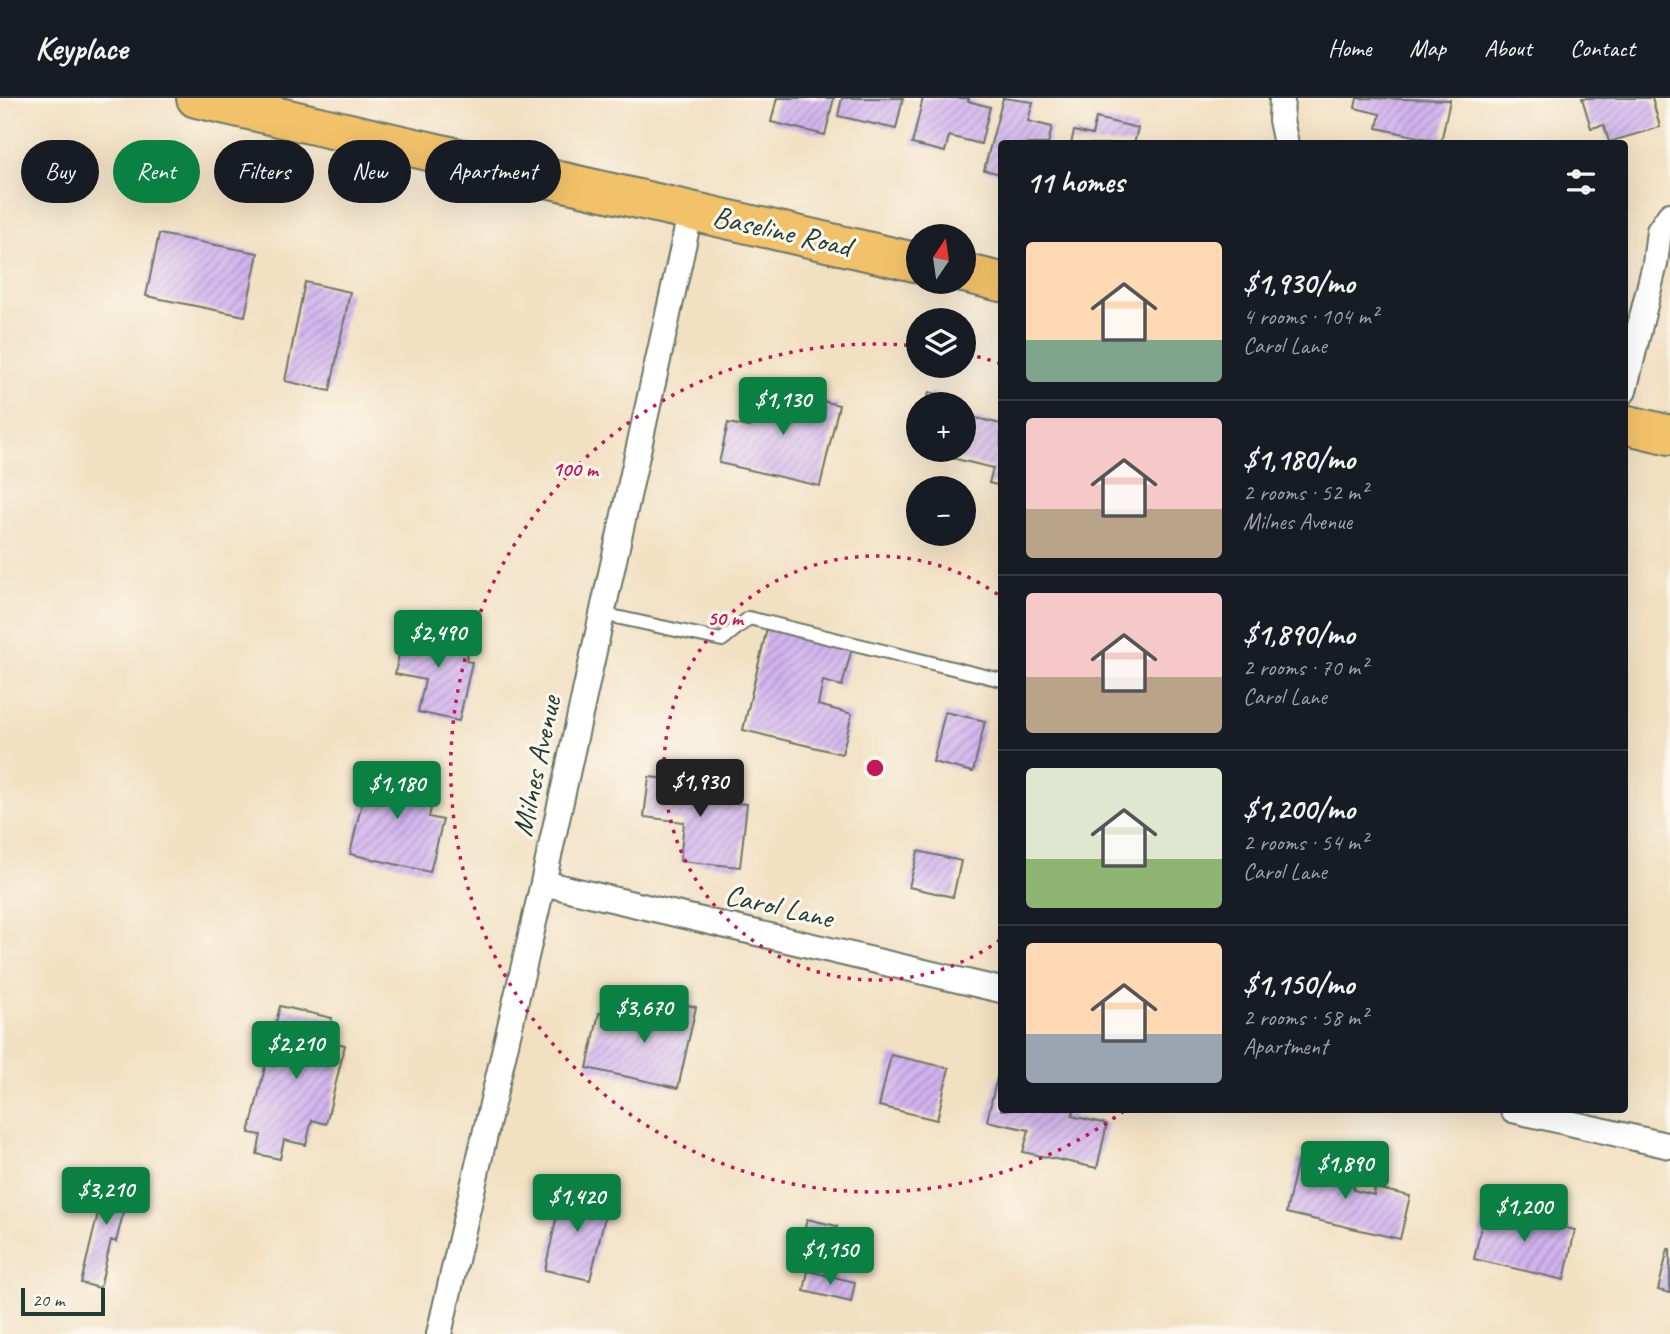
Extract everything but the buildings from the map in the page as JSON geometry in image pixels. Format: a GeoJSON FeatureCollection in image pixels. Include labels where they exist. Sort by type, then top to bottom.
{"type":"FeatureCollection","features":[{"type":"Feature","properties":{"kind":"main road","name":"Baseline Road"},"geometry":{"type":"LineString","coordinates":[[196,98],[906,260]]}},
{"type":"Feature","properties":{"kind":"main road"},"geometry":{"type":"LineString","coordinates":[[976,276],[998,281]]}},
{"type":"Feature","properties":{"kind":"main road"},"geometry":{"type":"LineString","coordinates":[[1628,425],[1670,435]]}},
{"type":"Feature","properties":{"kind":"street"},"geometry":{"type":"LineString","coordinates":[[1276,99],[1285,140]]}},
{"type":"Feature","properties":{"kind":"street","name":"Milnes Avenue"},"geometry":{"type":"LineString","coordinates":[[439,1334],[543,883],[691,210]]}},
{"type":"Feature","properties":{"kind":"street"},"geometry":{"type":"LineString","coordinates":[[1628,375],[1655,264],[1659,231],[1670,215]]}},
{"type":"Feature","properties":{"kind":"street","name":"Carol Lane"},"geometry":{"type":"LineString","coordinates":[[543,883],[998,989]]}},
{"type":"Feature","properties":{"kind":"street"},"geometry":{"type":"LineString","coordinates":[[1526,1113],[1670,1146]]}},
{"type":"Feature","properties":{"kind":"lane"},"geometry":{"type":"LineString","coordinates":[[602,614],[722,640],[749,618],[998,679]]}}]}
